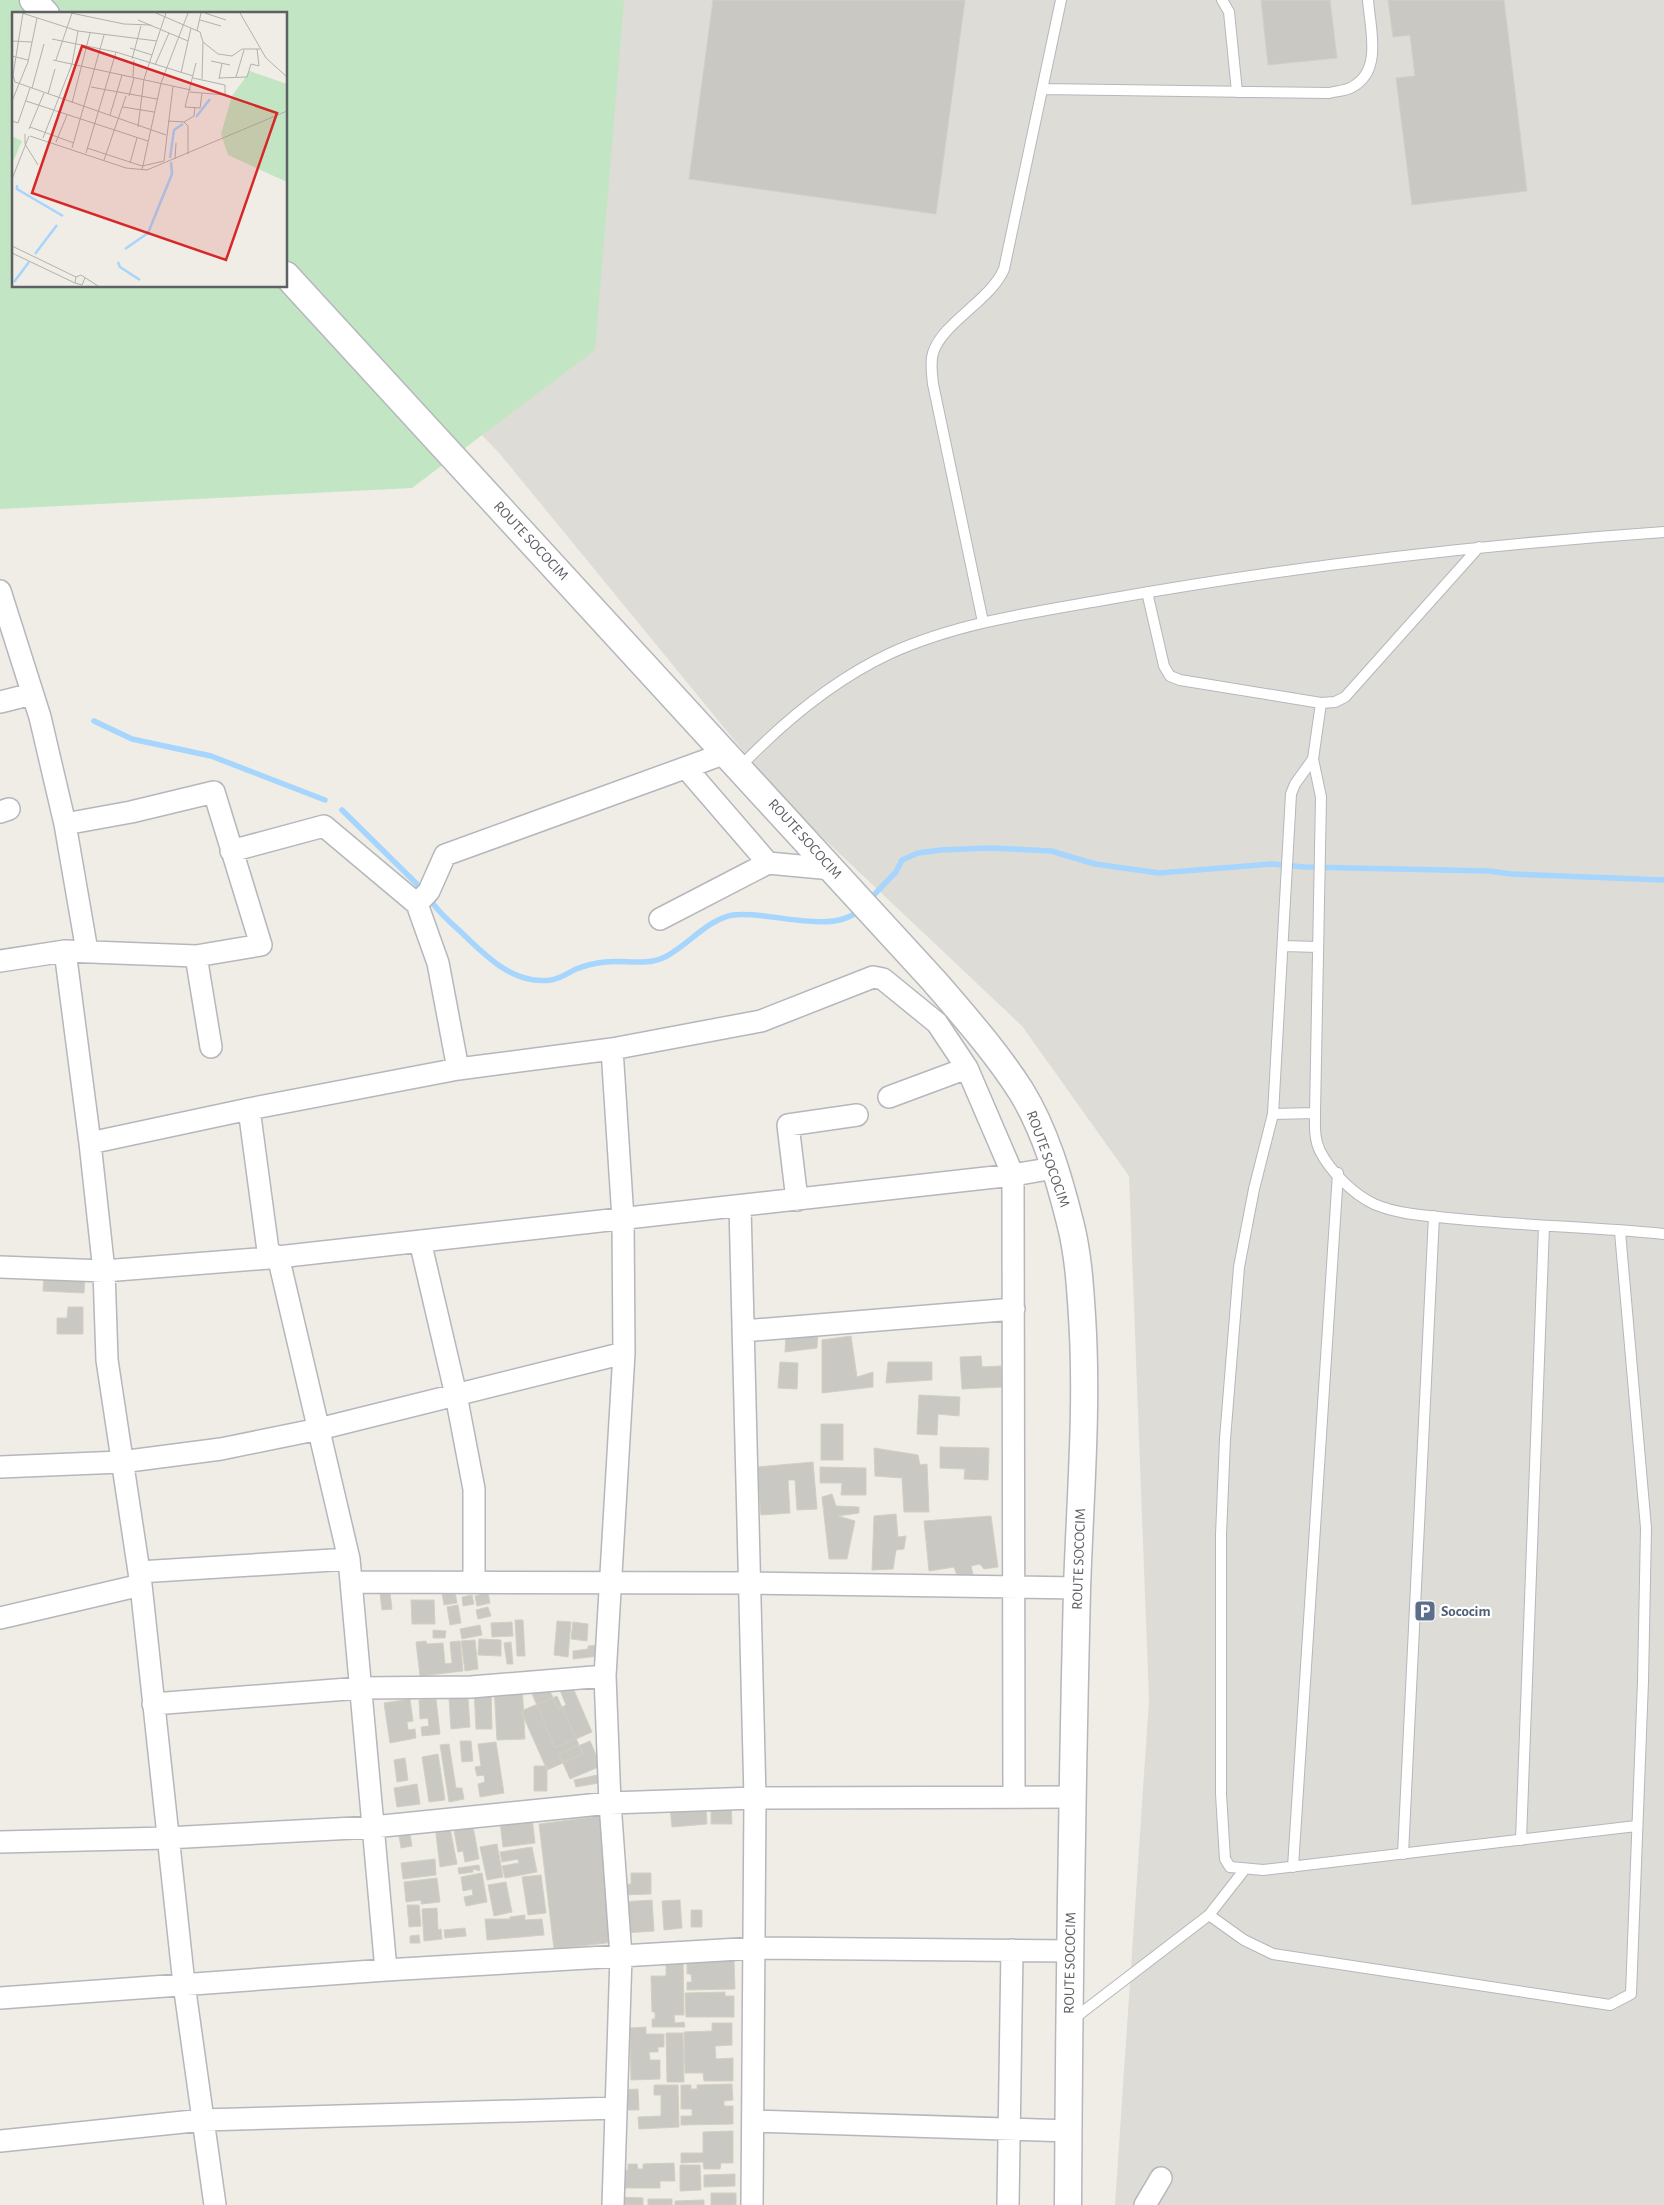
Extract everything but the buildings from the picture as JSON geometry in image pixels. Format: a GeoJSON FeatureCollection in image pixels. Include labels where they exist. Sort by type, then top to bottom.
{"type":"FeatureCollection","features":[{"type":"Feature","properties":{"kind":"street"},"geometry":{"type":"LineString","coordinates":[[33,0],[44,12]]}},
{"type":"Feature","properties":{"kind":"street","name":"ROUTE SOCOCIM"},"geometry":{"type":"LineString","coordinates":[[288,277],[733,760],[977,1030],[1007,1071],[1035,1118],[1054,1168],[1076,1248],[1084,1338],[1085,1394],[1077,1588],[1070,1951],[1068,2205]]}},
{"type":"Feature","properties":{"kind":"street"},"geometry":{"type":"LineString","coordinates":[[0,591],[40,717],[65,824],[87,951]]}},
{"type":"Feature","properties":{"kind":"street"},"geometry":{"type":"LineString","coordinates":[[0,702],[32,694]]}},
{"type":"Feature","properties":{"kind":"street"},"geometry":{"type":"LineString","coordinates":[[418,904],[429,892],[445,856],[686,768],[733,760]]}},
{"type":"Feature","properties":{"kind":"street"},"geometry":{"type":"LineString","coordinates":[[686,768],[768,863]]}},
{"type":"Feature","properties":{"kind":"street"},"geometry":{"type":"LineString","coordinates":[[0,961],[65,951],[196,956],[262,945],[214,792],[131,812],[65,824]]}},
{"type":"Feature","properties":{"kind":"street"},"geometry":{"type":"LineString","coordinates":[[231,851],[324,826],[418,904],[438,963],[458,1069]]}},
{"type":"Feature","properties":{"kind":"street"},"geometry":{"type":"LineString","coordinates":[[660,919],[768,863],[832,869]]}},
{"type":"Feature","properties":{"kind":"street"},"geometry":{"type":"LineString","coordinates":[[65,951],[90,1143],[104,1271],[107,1360],[140,1579],[184,1984],[215,2205]]}},
{"type":"Feature","properties":{"kind":"street"},"geometry":{"type":"LineString","coordinates":[[196,956],[211,1047]]}},
{"type":"Feature","properties":{"kind":"street"},"geometry":{"type":"LineString","coordinates":[[90,1143],[249,1109],[458,1069],[612,1049],[761,1021],[878,977],[883,979],[937,1023],[967,1068],[1013,1176],[1014,1797]]}},
{"type":"Feature","properties":{"kind":"street"},"geometry":{"type":"LineString","coordinates":[[612,1049],[623,1219],[624,1353],[605,1676],[610,1803],[621,1956],[614,2205]]}},
{"type":"Feature","properties":{"kind":"street"},"geometry":{"type":"LineString","coordinates":[[889,1097],[967,1068]]}},
{"type":"Feature","properties":{"kind":"street"},"geometry":{"type":"LineString","coordinates":[[249,1109],[274,1257],[319,1429],[350,1559],[386,1970]]}},
{"type":"Feature","properties":{"kind":"street"},"geometry":{"type":"LineString","coordinates":[[797,1200],[788,1125],[857,1115]]}},
{"type":"Feature","properties":{"kind":"street"},"geometry":{"type":"LineString","coordinates":[[0,1267],[104,1271],[274,1257],[1013,1176],[1054,1168]]}},
{"type":"Feature","properties":{"kind":"street"},"geometry":{"type":"LineString","coordinates":[[740,1206],[756,1798],[752,2205]]}},
{"type":"Feature","properties":{"kind":"street"},"geometry":{"type":"LineString","coordinates":[[420,1241],[456,1395],[474,1488],[474,1582]]}},
{"type":"Feature","properties":{"kind":"street"},"geometry":{"type":"LineString","coordinates":[[743,1331],[1014,1309]]}},
{"type":"Feature","properties":{"kind":"street"},"geometry":{"type":"LineString","coordinates":[[0,1466],[121,1462],[221,1449],[319,1429],[624,1353]]}},
{"type":"Feature","properties":{"kind":"street"},"geometry":{"type":"LineString","coordinates":[[0,1618],[140,1579],[350,1559]]}},
{"type":"Feature","properties":{"kind":"street"},"geometry":{"type":"LineString","coordinates":[[352,1582],[749,1583],[1077,1588]]}},
{"type":"Feature","properties":{"kind":"street"},"geometry":{"type":"LineString","coordinates":[[153,1704],[361,1688],[471,1687],[605,1676]]}},
{"type":"Feature","properties":{"kind":"street"},"geometry":{"type":"LineString","coordinates":[[0,1842],[167,1838],[373,1827],[610,1803],[756,1798],[1073,1797]]}},
{"type":"Feature","properties":{"kind":"street"},"geometry":{"type":"LineString","coordinates":[[0,1998],[386,1970],[756,1948],[1070,1951]]}},
{"type":"Feature","properties":{"kind":"street"},"geometry":{"type":"LineString","coordinates":[[1008,2205],[1012,1950]]}},
{"type":"Feature","properties":{"kind":"street"},"geometry":{"type":"LineString","coordinates":[[0,2141],[203,2120],[616,2108]]}},
{"type":"Feature","properties":{"kind":"street"},"geometry":{"type":"LineString","coordinates":[[754,2121],[1069,2131]]}},
{"type":"Feature","properties":{"kind":"street"},"geometry":{"type":"LineString","coordinates":[[1145,2205],[1161,2178]]}},
{"type":"Feature","properties":{"kind":"lane"},"geometry":{"type":"LineString","coordinates":[[983,622],[933,384],[932,354],[938,342],[995,284],[1004,268],[1061,0]]}},
{"type":"Feature","properties":{"kind":"lane"},"geometry":{"type":"LineString","coordinates":[[1222,0],[1229,12],[1237,92]]}},
{"type":"Feature","properties":{"kind":"lane"},"geometry":{"type":"LineString","coordinates":[[1043,88],[1329,93],[1352,88],[1367,74],[1373,54],[1368,0]]}},
{"type":"Feature","properties":{"kind":"lane"},"geometry":{"type":"LineString","coordinates":[[733,760],[847,677],[890,653],[935,636],[983,622],[1146,592],[1313,567],[1479,547],[1664,532]]}},
{"type":"Feature","properties":{"kind":"lane"},"geometry":{"type":"LineString","coordinates":[[1146,592],[1164,666],[1170,676],[1180,680],[1321,703],[1335,702],[1345,697],[1479,547]]}},
{"type":"Feature","properties":{"kind":"lane"},"geometry":{"type":"LineString","coordinates":[[1321,703],[1313,759],[1321,797],[1315,1113],[1315,1134],[1320,1151],[1350,1187],[1375,1204],[1434,1216],[1664,1234]]}},
{"type":"Feature","properties":{"kind":"lane"},"geometry":{"type":"LineString","coordinates":[[1313,759],[1295,784],[1291,794],[1284,946],[1273,1114],[1254,1189],[1240,1267],[1225,1439],[1221,1535],[1221,1794],[1224,1854],[1228,1865],[1245,1869],[1293,1867],[1636,1826]]}},
{"type":"Feature","properties":{"kind":"lane"},"geometry":{"type":"LineString","coordinates":[[1284,946],[1318,947]]}},
{"type":"Feature","properties":{"kind":"lane"},"geometry":{"type":"LineString","coordinates":[[1273,1114],[1315,1113]]}},
{"type":"Feature","properties":{"kind":"lane"},"geometry":{"type":"LineString","coordinates":[[1293,1867],[1338,1173]]}},
{"type":"Feature","properties":{"kind":"lane"},"geometry":{"type":"LineString","coordinates":[[1403,1854],[1434,1216]]}},
{"type":"Feature","properties":{"kind":"lane"},"geometry":{"type":"LineString","coordinates":[[1521,1840],[1544,1226]]}},
{"type":"Feature","properties":{"kind":"lane"},"geometry":{"type":"LineString","coordinates":[[1209,1915],[1244,1940],[1273,1954],[1610,2006],[1631,1994],[1643,1681],[1646,1528],[1620,1232]]}},
{"type":"Feature","properties":{"kind":"lane"},"geometry":{"type":"LineString","coordinates":[[1069,2022],[1209,1915],[1245,1869]]}},
{"type":"Feature","properties":{"kind":"shaded area"},"geometry":{"type":"Polygon","coordinates":[[[65,0],[1664,0],[1664,2205],[1115,2205],[1149,1700],[1129,1176],[1022,1026],[785,802],[500,454],[288,233],[288,12],[254,12],[65,0]]]}},
{"type":"Feature","properties":{"kind":"green space"},"geometry":{"type":"Polygon","coordinates":[[[0,0],[624,0],[595,350],[412,488],[0,509],[0,0]]]}},
{"type":"Feature","properties":{"kind":"waterway"},"geometry":{"type":"LineString","coordinates":[[94,721],[132,739],[211,756],[325,800]]}},
{"type":"Feature","properties":{"kind":"waterway"},"geometry":{"type":"LineString","coordinates":[[342,810],[422,889]]}},
{"type":"Feature","properties":{"kind":"waterway"},"geometry":{"type":"LineString","coordinates":[[869,900],[896,872],[902,860],[918,853],[991,848],[1051,851],[1095,864],[1159,873],[1272,864],[1305,867],[1489,871],[1511,874],[1664,880]]}},
{"type":"Feature","properties":{"kind":"waterway"},"geometry":{"type":"LineString","coordinates":[[432,902],[446,918],[490,959],[512,973],[524,978],[537,980],[551,980],[576,969],[598,963],[658,960],[673,952],[706,927],[733,915],[747,914],[817,922],[833,921],[848,917],[859,910]]}},
{"type":"Feature","properties":{"kind":"place","name":"Sococim"},"geometry":{"type":"Point","coordinates":[1425,1611]}}]}
